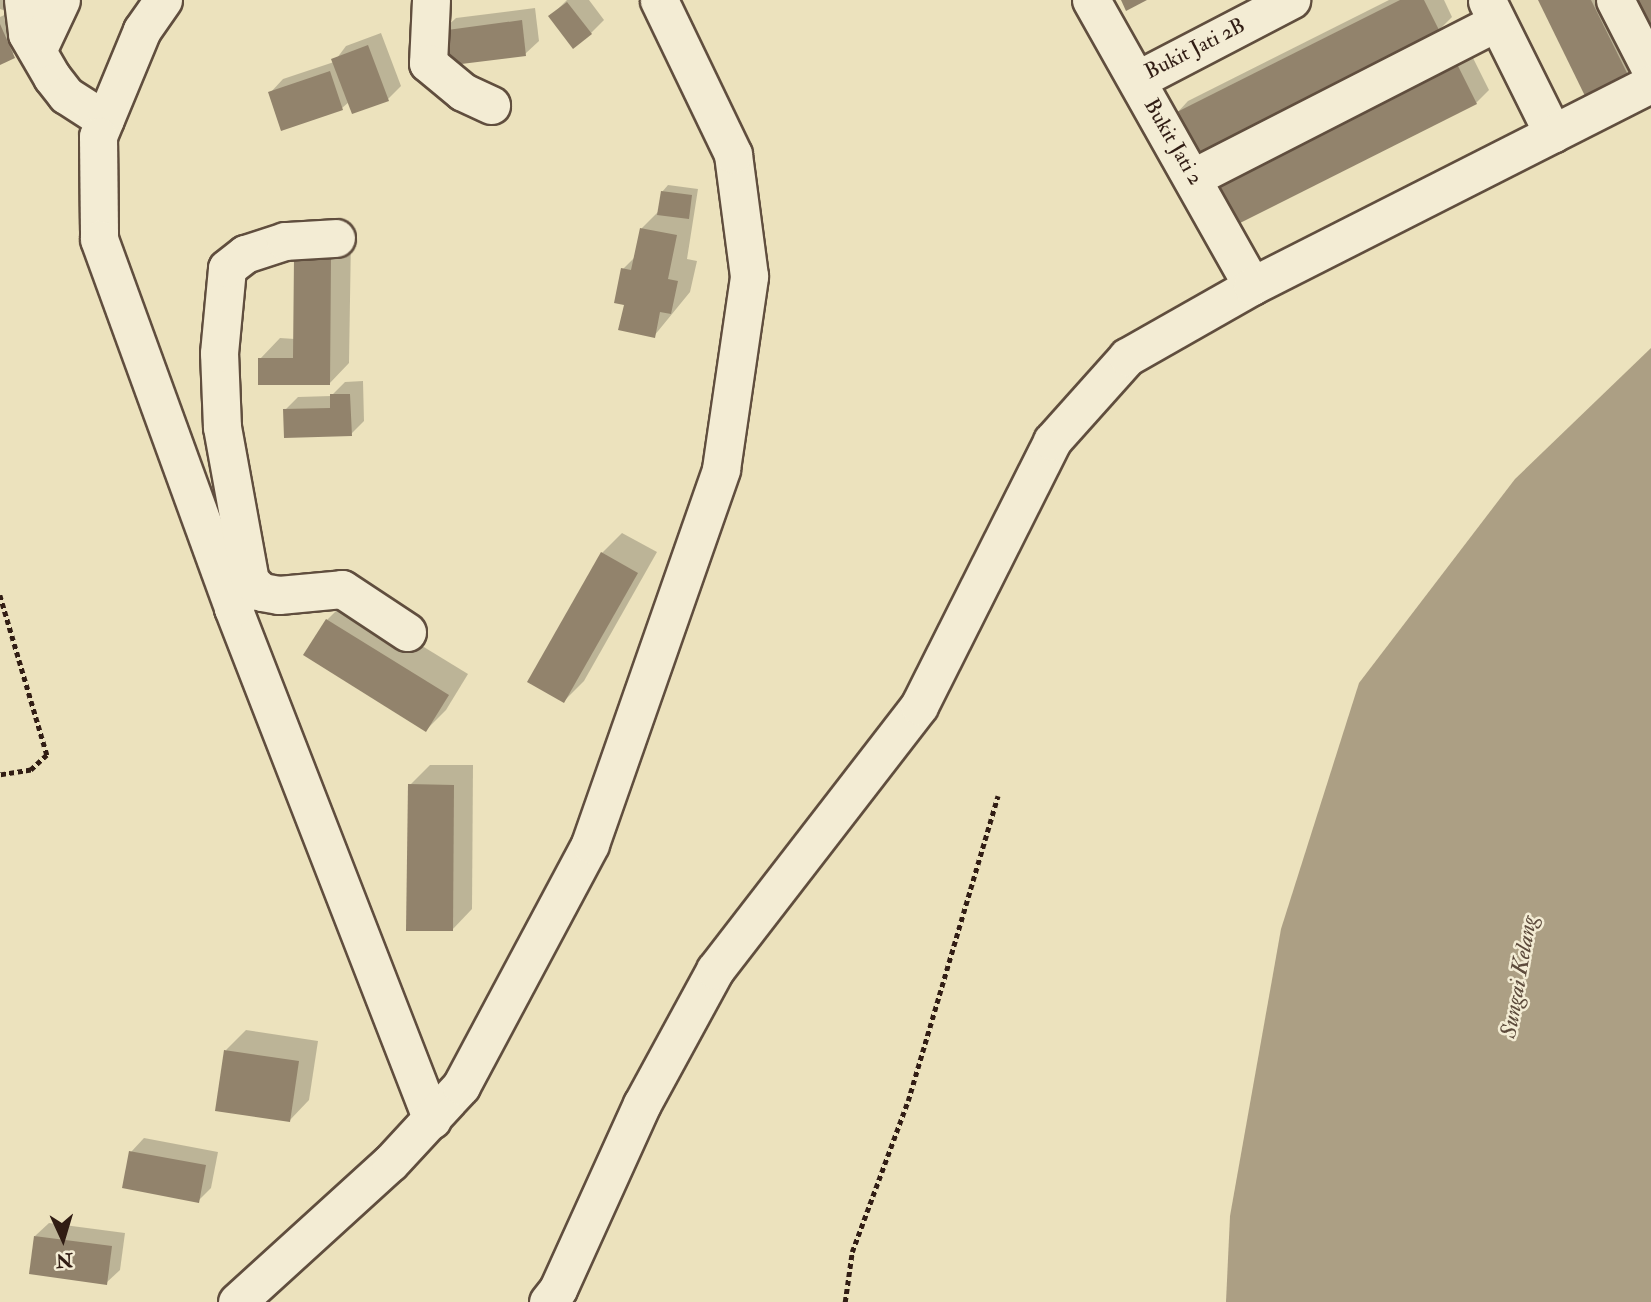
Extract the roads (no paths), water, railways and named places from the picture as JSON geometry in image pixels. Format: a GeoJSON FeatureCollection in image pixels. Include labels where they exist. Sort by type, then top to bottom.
{"type":"FeatureCollection","features":[{"type":"Feature","properties":{"kind":"street"},"geometry":{"type":"LineString","coordinates":[[23,0],[27,34],[66,94],[105,120]]}},
{"type":"Feature","properties":{"kind":"street"},"geometry":{"type":"LineString","coordinates":[[38,49],[61,0]]}},
{"type":"Feature","properties":{"kind":"street"},"geometry":{"type":"LineString","coordinates":[[163,0],[142,30],[98,136],[99,239],[241,595],[432,1120]]}},
{"type":"Feature","properties":{"kind":"street"},"geometry":{"type":"LineString","coordinates":[[431,0],[428,63],[463,92],[491,105]]}},
{"type":"Feature","properties":{"kind":"street"},"geometry":{"type":"LineString","coordinates":[[237,1302],[432,1120],[461,1086],[590,844],[721,469],[749,276],[744,236],[733,154],[659,0]]}},
{"type":"Feature","properties":{"kind":"street","name":"Bukit Jati 2"},"geometry":{"type":"LineString","coordinates":[[1091,0],[1194,177],[1252,286]]}},
{"type":"Feature","properties":{"kind":"street","name":"Bukit Jati 2B"},"geometry":{"type":"LineString","coordinates":[[1137,80],[1245,10],[1291,0]]}},
{"type":"Feature","properties":{"kind":"street"},"geometry":{"type":"LineString","coordinates":[[1615,0],[1651,70]]}},
{"type":"Feature","properties":{"kind":"street"},"geometry":{"type":"LineString","coordinates":[[1194,177],[1492,11],[1553,134]]}},
{"type":"Feature","properties":{"kind":"street"},"geometry":{"type":"LineString","coordinates":[[548,1302],[558,1289],[642,1104],[715,971],[919,706],[1052,441],[1127,357],[1252,286],[1651,84]]}},
{"type":"Feature","properties":{"kind":"street"},"geometry":{"type":"LineString","coordinates":[[241,595],[222,426],[219,353],[227,268],[245,254],[285,241],[336,238]]}},
{"type":"Feature","properties":{"kind":"street"},"geometry":{"type":"LineString","coordinates":[[241,595],[262,592],[279,595],[342,589],[407,632]]}},
{"type":"Feature","properties":{"kind":"water","name":"Sungai Kelang"},"geometry":{"type":"Polygon","coordinates":[[[1651,348],[1651,1302],[1226,1302],[1230,1216],[1281,929],[1359,683],[1515,479],[1651,348]]]}}]}
